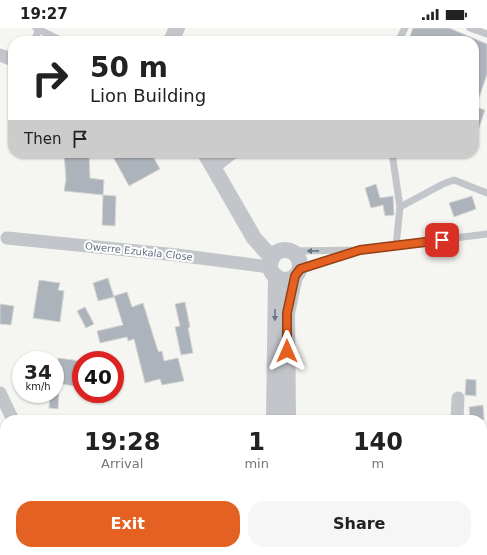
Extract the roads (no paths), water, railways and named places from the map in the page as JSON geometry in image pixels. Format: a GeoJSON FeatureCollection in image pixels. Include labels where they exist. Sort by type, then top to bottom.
{"type":"FeatureCollection","features":[{"type":"Feature","properties":{"kind":"street"},"geometry":{"type":"LineString","coordinates":[[208,158],[279,279],[288,280],[298,272]]}},
{"type":"Feature","properties":{"kind":"street"},"geometry":{"type":"LineString","coordinates":[[214,167],[226,158]]}},
{"type":"Feature","properties":{"kind":"street","name":"Owerre Ezukala Close"},"geometry":{"type":"LineString","coordinates":[[8,238],[177,255],[273,267]]}},
{"type":"Feature","properties":{"kind":"street"},"geometry":{"type":"LineString","coordinates":[[275,415],[281,394],[287,313],[300,259],[293,251],[287,250],[281,250],[275,253],[273,267],[281,394],[287,415]]}},
{"type":"Feature","properties":{"kind":"street"},"geometry":{"type":"LineString","coordinates":[[0,393],[11,415]]}},
{"type":"Feature","properties":{"kind":"street"},"geometry":{"type":"LineString","coordinates":[[457,415],[458,398]]}},
{"type":"Feature","properties":{"kind":"lane"},"geometry":{"type":"LineString","coordinates":[[470,28],[487,34]]}},
{"type":"Feature","properties":{"kind":"lane"},"geometry":{"type":"LineString","coordinates":[[37,29],[52,36]]}},
{"type":"Feature","properties":{"kind":"lane"},"geometry":{"type":"LineString","coordinates":[[393,158],[400,207],[396,246]]}},
{"type":"Feature","properties":{"kind":"lane"},"geometry":{"type":"LineString","coordinates":[[400,207],[443,184],[454,180],[487,193]]}},
{"type":"Feature","properties":{"kind":"lane"},"geometry":{"type":"LineString","coordinates":[[293,251],[360,250],[487,234]]}},
{"type":"Feature","properties":{"kind":"lane"},"geometry":{"type":"LineString","coordinates":[[298,272],[360,250]]}}]}
